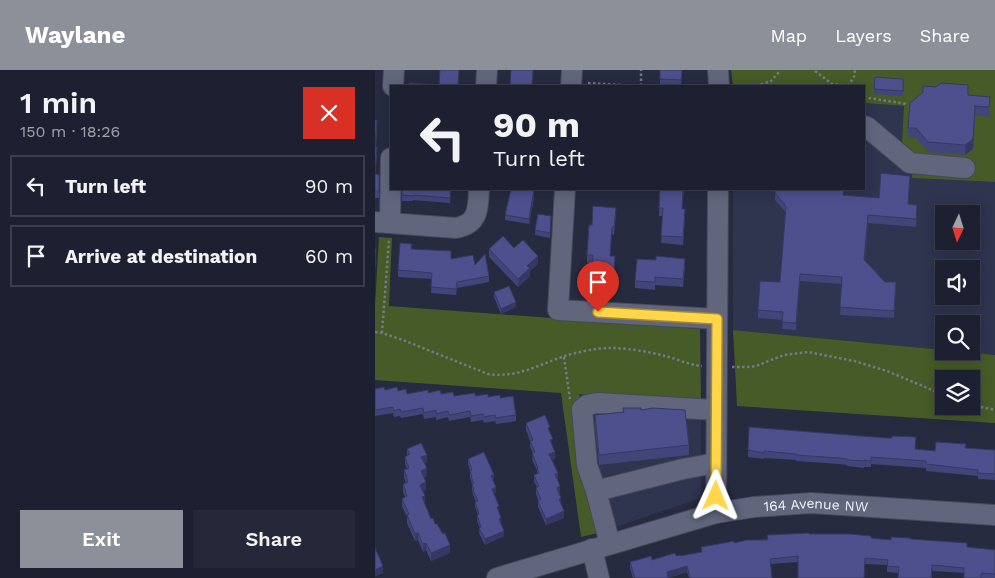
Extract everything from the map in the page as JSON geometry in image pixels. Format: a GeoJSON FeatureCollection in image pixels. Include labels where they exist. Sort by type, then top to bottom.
{"type":"FeatureCollection","features":[{"type":"Feature","properties":{"kind":"street"},"geometry":{"type":"LineString","coordinates":[[393,85],[394,70]]}},
{"type":"Feature","properties":{"kind":"street"},"geometry":{"type":"LineString","coordinates":[[486,85],[487,70]]}},
{"type":"Feature","properties":{"kind":"street"},"geometry":{"type":"LineString","coordinates":[[718,70],[719,85]]}},
{"type":"Feature","properties":{"kind":"street"},"geometry":{"type":"LineString","coordinates":[[865,126],[910,163],[965,168]]}},
{"type":"Feature","properties":{"kind":"street"},"geometry":{"type":"LineString","coordinates":[[390,165],[382,223],[456,228],[464,226],[471,223],[476,215],[479,190]]}},
{"type":"Feature","properties":{"kind":"street"},"geometry":{"type":"LineString","coordinates":[[565,190],[558,310],[717,319]]}},
{"type":"Feature","properties":{"kind":"street"},"geometry":{"type":"LineString","coordinates":[[716,513],[718,190]]}},
{"type":"Feature","properties":{"kind":"street"},"geometry":{"type":"LineString","coordinates":[[599,578],[600,547],[596,491],[587,465],[582,409],[587,405],[597,403],[716,410]]}},
{"type":"Feature","properties":{"kind":"street"},"geometry":{"type":"LineString","coordinates":[[596,491],[683,469],[716,463]]}},
{"type":"Feature","properties":{"kind":"street","name":"164 Avenue NW"},"geometry":{"type":"LineString","coordinates":[[503,577],[716,513],[754,507],[811,503],[995,515]]}},
{"type":"Feature","properties":{"kind":"path"},"geometry":{"type":"LineString","coordinates":[[641,70],[641,85]]}},
{"type":"Feature","properties":{"kind":"path"},"geometry":{"type":"LineString","coordinates":[[850,85],[855,70]]}},
{"type":"Feature","properties":{"kind":"path"},"geometry":{"type":"LineString","coordinates":[[759,85],[771,81],[780,71]]}},
{"type":"Feature","properties":{"kind":"path"},"geometry":{"type":"LineString","coordinates":[[815,71],[832,84],[840,85]]}},
{"type":"Feature","properties":{"kind":"path"},"geometry":{"type":"LineString","coordinates":[[572,78],[586,83],[619,85]]}},
{"type":"Feature","properties":{"kind":"path"},"geometry":{"type":"LineString","coordinates":[[865,96],[907,104]]}},
{"type":"Feature","properties":{"kind":"path"},"geometry":{"type":"LineString","coordinates":[[382,223],[382,333]]}},
{"type":"Feature","properties":{"kind":"path"},"geometry":{"type":"LineString","coordinates":[[375,332],[382,333],[488,374],[501,376],[515,374],[564,357],[611,348],[651,352],[700,366],[747,367],[756,366],[784,355],[808,352],[879,368],[935,391]]}},
{"type":"Feature","properties":{"kind":"path"},"geometry":{"type":"LineString","coordinates":[[980,407],[995,410]]}},
{"type":"Feature","properties":{"kind":"shaded area"},"geometry":{"type":"Polygon","coordinates":[[[865,103],[904,106],[902,142],[912,151],[912,178],[995,182],[995,355],[980,353],[980,315],[935,315],[935,349],[733,330],[733,190],[865,190],[865,103]]]}},
{"type":"Feature","properties":{"kind":"shaded area"},"geometry":{"type":"Polygon","coordinates":[[[578,394],[701,403],[701,498],[598,533],[578,394]]]}},
{"type":"Feature","properties":{"kind":"green space"},"geometry":{"type":"Polygon","coordinates":[[[731,70],[995,70],[995,182],[912,178],[912,151],[902,142],[904,106],[865,103],[865,85],[733,85],[731,70]]]}},
{"type":"Feature","properties":{"kind":"green space"},"geometry":{"type":"Polygon","coordinates":[[[379,237],[392,238],[389,306],[700,329],[701,403],[579,394],[598,533],[581,537],[561,393],[375,380],[375,306],[379,237]]]}},
{"type":"Feature","properties":{"kind":"green space"},"geometry":{"type":"Polygon","coordinates":[[[733,330],[935,349],[935,360],[980,360],[980,353],[995,355],[995,423],[737,406],[733,330]]]}},
{"type":"Feature","properties":{"kind":"building"},"geometry":{"type":"Polygon","coordinates":[[[440,70],[459,70],[458,85],[439,85],[440,70]]]}},
{"type":"Feature","properties":{"kind":"building"},"geometry":{"type":"Polygon","coordinates":[[[511,70],[533,70],[532,85],[510,85],[511,70]]]}},
{"type":"Feature","properties":{"kind":"building"},"geometry":{"type":"Polygon","coordinates":[[[660,70],[682,70],[681,80],[660,79],[660,70]]]}},
{"type":"Feature","properties":{"kind":"building"},"geometry":{"type":"Polygon","coordinates":[[[875,77],[903,79],[903,91],[874,89],[875,77]]]}},
{"type":"Feature","properties":{"kind":"building"},"geometry":{"type":"Polygon","coordinates":[[[409,83],[439,85],[409,85],[409,83]]]}},
{"type":"Feature","properties":{"kind":"building"},"geometry":{"type":"Polygon","coordinates":[[[941,83],[968,85],[968,95],[990,97],[989,107],[974,106],[973,139],[965,145],[928,142],[916,128],[908,128],[910,103],[923,92],[923,86],[936,87],[941,83]]]}},
{"type":"Feature","properties":{"kind":"building"},"geometry":{"type":"Polygon","coordinates":[[[375,120],[377,120],[375,147],[375,120]]]}},
{"type":"Feature","properties":{"kind":"building"},"geometry":{"type":"Polygon","coordinates":[[[375,147],[377,147],[375,173],[375,147]]]}},
{"type":"Feature","properties":{"kind":"building"},"geometry":{"type":"Polygon","coordinates":[[[881,173],[910,176],[908,204],[917,205],[916,219],[868,215],[864,260],[885,282],[896,282],[894,311],[840,307],[842,277],[800,274],[796,323],[782,322],[783,312],[758,310],[760,281],[780,282],[786,206],[775,193],[775,190],[844,190],[843,195],[879,198],[881,173]]]}},
{"type":"Feature","properties":{"kind":"building"},"geometry":{"type":"Polygon","coordinates":[[[375,174],[379,175],[379,191],[375,191],[375,174]]]}},
{"type":"Feature","properties":{"kind":"building"},"geometry":{"type":"Polygon","coordinates":[[[402,190],[450,190],[450,198],[402,195],[402,190]]]}},
{"type":"Feature","properties":{"kind":"building"},"geometry":{"type":"Polygon","coordinates":[[[511,190],[534,190],[529,219],[505,215],[511,190]]]}},
{"type":"Feature","properties":{"kind":"building"},"geometry":{"type":"Polygon","coordinates":[[[660,190],[683,190],[682,209],[685,209],[683,237],[661,236],[663,208],[659,208],[660,190]]]}},
{"type":"Feature","properties":{"kind":"building"},"geometry":{"type":"Polygon","coordinates":[[[593,206],[616,208],[614,227],[612,227],[610,256],[615,256],[613,285],[591,283],[593,255],[587,255],[589,225],[592,225],[593,206]]]}},
{"type":"Feature","properties":{"kind":"building"},"geometry":{"type":"Polygon","coordinates":[[[538,214],[551,216],[550,233],[535,230],[538,214]]]}},
{"type":"Feature","properties":{"kind":"building"},"geometry":{"type":"Polygon","coordinates":[[[503,236],[514,248],[523,240],[538,256],[527,266],[530,268],[518,279],[489,249],[503,236]]]}},
{"type":"Feature","properties":{"kind":"building"},"geometry":{"type":"Polygon","coordinates":[[[400,243],[412,244],[411,249],[451,251],[451,259],[473,255],[475,265],[485,254],[489,276],[457,282],[456,289],[431,287],[432,273],[398,270],[400,243]]]}},
{"type":"Feature","properties":{"kind":"building"},"geometry":{"type":"Polygon","coordinates":[[[656,256],[685,259],[683,279],[655,277],[655,282],[635,281],[637,259],[656,260],[656,256]]]}},
{"type":"Feature","properties":{"kind":"building"},"geometry":{"type":"Polygon","coordinates":[[[509,286],[516,302],[501,309],[494,292],[509,286]]]}},
{"type":"Feature","properties":{"kind":"building"},"geometry":{"type":"Polygon","coordinates":[[[384,387],[385,390],[397,387],[398,391],[406,389],[407,394],[428,390],[428,393],[440,390],[441,394],[453,392],[454,396],[475,393],[475,396],[488,394],[488,397],[500,395],[500,398],[513,396],[516,415],[496,418],[495,415],[484,417],[483,414],[471,416],[470,411],[449,415],[448,411],[436,414],[436,410],[424,413],[423,408],[401,412],[400,409],[394,411],[393,407],[375,410],[375,389],[384,387]]]}},
{"type":"Feature","properties":{"kind":"building"},"geometry":{"type":"Polygon","coordinates":[[[623,408],[685,410],[689,445],[599,455],[595,415],[624,412],[623,408]]]}},
{"type":"Feature","properties":{"kind":"building"},"geometry":{"type":"Polygon","coordinates":[[[545,415],[553,439],[550,440],[555,452],[549,454],[558,473],[555,474],[560,486],[557,488],[564,511],[546,519],[538,501],[541,499],[536,488],[539,486],[534,475],[539,473],[532,453],[535,452],[530,441],[533,440],[526,423],[545,415]]]}},
{"type":"Feature","properties":{"kind":"building"},"geometry":{"type":"Polygon","coordinates":[[[749,427],[886,438],[892,438],[892,436],[916,437],[915,449],[935,451],[936,442],[966,444],[965,448],[995,450],[995,474],[978,473],[978,470],[926,464],[926,461],[871,457],[871,461],[847,460],[748,450],[749,427]]]}},
{"type":"Feature","properties":{"kind":"building"},"geometry":{"type":"Polygon","coordinates":[[[421,443],[427,455],[421,457],[427,468],[421,471],[426,482],[420,485],[425,496],[422,497],[431,519],[433,518],[443,534],[445,533],[450,545],[431,553],[426,543],[423,544],[418,533],[415,534],[402,499],[407,496],[403,484],[408,482],[404,470],[409,468],[405,457],[410,454],[407,449],[421,443]]]}},
{"type":"Feature","properties":{"kind":"building"},"geometry":{"type":"Polygon","coordinates":[[[484,452],[494,475],[491,476],[496,487],[492,489],[499,506],[497,507],[501,518],[499,519],[504,531],[485,539],[479,528],[481,527],[477,515],[479,514],[475,502],[478,501],[473,490],[472,484],[474,483],[470,471],[472,470],[468,459],[484,452]]]}},
{"type":"Feature","properties":{"kind":"building"},"geometry":{"type":"Polygon","coordinates":[[[850,534],[891,540],[891,537],[967,543],[967,547],[995,550],[995,574],[981,573],[981,578],[964,578],[964,568],[932,565],[931,578],[898,578],[899,567],[887,566],[888,560],[865,558],[864,578],[798,578],[798,556],[770,559],[772,578],[690,578],[687,566],[667,572],[668,578],[635,578],[630,562],[651,556],[652,560],[675,553],[676,556],[680,556],[702,552],[701,547],[734,541],[734,543],[747,540],[768,540],[767,535],[850,534]]]}},
{"type":"Feature","properties":{"kind":"building"},"geometry":{"type":"Polygon","coordinates":[[[375,548],[383,566],[375,570],[375,548]]]}},
{"type":"Feature","properties":{"kind":"route"},"geometry":{"type":"LineString","coordinates":[[598,312],[717,319],[716,496]]}}]}
